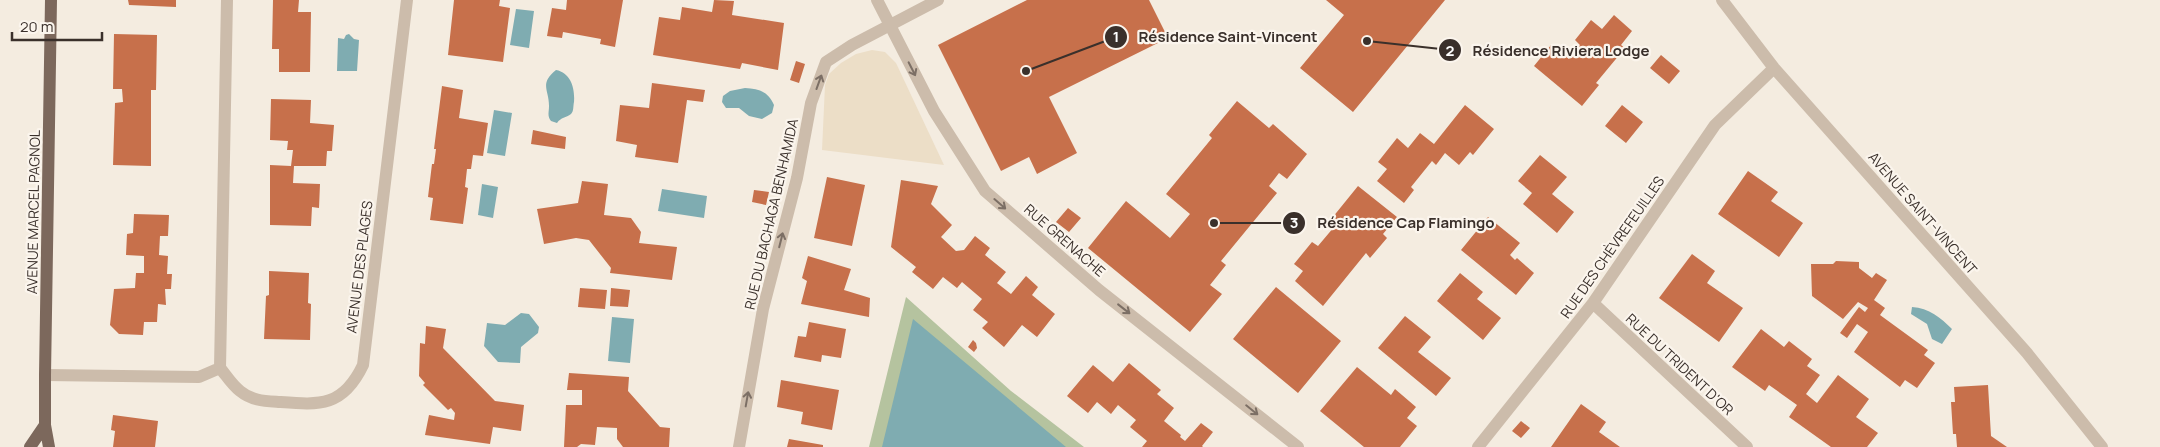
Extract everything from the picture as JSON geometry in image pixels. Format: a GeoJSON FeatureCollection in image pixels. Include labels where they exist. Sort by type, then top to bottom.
{"type":"FeatureCollection","features":[{"type":"Feature","properties":{"kind":"main road","name":"AVENUE MARCEL PAGNOL"},"geometry":{"type":"LineString","coordinates":[[49,447],[46,425],[45,375],[52,0]]}},
{"type":"Feature","properties":{"kind":"main road"},"geometry":{"type":"LineString","coordinates":[[30,447],[46,425]]}},
{"type":"Feature","properties":{"kind":"street"},"geometry":{"type":"LineString","coordinates":[[45,375],[199,377],[220,368],[227,0]]}},
{"type":"Feature","properties":{"kind":"street","name":"AVENUE DES PLAGES"},"geometry":{"type":"LineString","coordinates":[[220,368],[239,391],[256,400],[314,404],[327,402],[344,392],[357,377],[363,365],[407,0]]}},
{"type":"Feature","properties":{"kind":"street","name":"RUE GRENACHE"},"geometry":{"type":"LineString","coordinates":[[876,0],[934,111],[985,191],[1100,290],[1298,447]]}},
{"type":"Feature","properties":{"kind":"street","name":"RUE DU BACHAGA BENHAMIDA"},"geometry":{"type":"LineString","coordinates":[[739,447],[763,309],[797,178],[812,103],[826,62],[852,45],[938,0]]}},
{"type":"Feature","properties":{"kind":"street","name":"AVENUE SAINT-VINCENT"},"geometry":{"type":"LineString","coordinates":[[1722,0],[1774,68],[2027,353],[2102,447]]}},
{"type":"Feature","properties":{"kind":"street","name":"RUE DES CHÈVREFEUILLES"},"geometry":{"type":"LineString","coordinates":[[1478,447],[1593,303],[1715,125],[1774,68]]}},
{"type":"Feature","properties":{"kind":"street","name":"RUE DU TRIDENT D'OR"},"geometry":{"type":"LineString","coordinates":[[1593,303],[1747,447]]}},
{"type":"Feature","properties":{"kind":"green space"},"geometry":{"type":"Polygon","coordinates":[[[906,297],[1011,391],[1084,447],[869,447],[906,297]]]}},
{"type":"Feature","properties":{"kind":"shaded area"},"geometry":{"type":"Polygon","coordinates":[[[872,50],[885,52],[896,63],[944,165],[822,150],[825,85],[829,74],[841,63],[856,54],[872,50]]]}},
{"type":"Feature","properties":{"kind":"water"},"geometry":{"type":"Polygon","coordinates":[[[516,9],[534,11],[529,48],[510,45],[516,9]]]}},
{"type":"Feature","properties":{"kind":"water"},"geometry":{"type":"Polygon","coordinates":[[[349,34],[354,39],[359,40],[357,71],[337,71],[338,38],[344,39],[349,34]]]}},
{"type":"Feature","properties":{"kind":"water"},"geometry":{"type":"Polygon","coordinates":[[[556,70],[569,78],[573,87],[574,97],[572,113],[557,123],[551,121],[548,114],[549,100],[546,87],[548,79],[556,70]]]}},
{"type":"Feature","properties":{"kind":"water"},"geometry":{"type":"Polygon","coordinates":[[[745,88],[759,90],[766,94],[774,105],[772,113],[762,119],[749,116],[739,108],[726,108],[722,102],[723,96],[730,91],[745,88]]]}},
{"type":"Feature","properties":{"kind":"water"},"geometry":{"type":"Polygon","coordinates":[[[494,110],[512,113],[505,156],[487,153],[494,110]]]}},
{"type":"Feature","properties":{"kind":"water"},"geometry":{"type":"Polygon","coordinates":[[[482,184],[498,187],[493,218],[478,215],[482,184]]]}},
{"type":"Feature","properties":{"kind":"water"},"geometry":{"type":"Polygon","coordinates":[[[662,189],[707,196],[704,218],[658,211],[662,189]]]}},
{"type":"Feature","properties":{"kind":"water"},"geometry":{"type":"Polygon","coordinates":[[[1912,307],[1924,309],[1934,314],[1952,329],[1942,344],[1932,339],[1927,324],[1911,314],[1912,307]]]}},
{"type":"Feature","properties":{"kind":"water"},"geometry":{"type":"Polygon","coordinates":[[[521,313],[529,314],[539,327],[538,333],[521,347],[520,363],[498,362],[484,346],[487,323],[505,325],[521,313]]]}},
{"type":"Feature","properties":{"kind":"water"},"geometry":{"type":"Polygon","coordinates":[[[612,317],[634,319],[630,363],[608,361],[612,317]]]}},
{"type":"Feature","properties":{"kind":"water"},"geometry":{"type":"Polygon","coordinates":[[[913,319],[1066,447],[882,447],[913,319]]]}},
{"type":"Feature","properties":{"kind":"building"},"geometry":{"type":"Polygon","coordinates":[[[128,0],[176,0],[176,7],[129,5],[128,0]]]}},
{"type":"Feature","properties":{"kind":"building"},"geometry":{"type":"Polygon","coordinates":[[[273,0],[299,0],[298,12],[311,12],[310,72],[279,72],[279,49],[272,49],[273,0]]]}},
{"type":"Feature","properties":{"kind":"building"},"geometry":{"type":"Polygon","coordinates":[[[454,0],[500,0],[499,6],[510,8],[503,62],[448,55],[454,0]]]}},
{"type":"Feature","properties":{"kind":"building"},"geometry":{"type":"Polygon","coordinates":[[[567,0],[623,0],[615,47],[600,44],[601,39],[563,32],[562,38],[547,36],[552,8],[566,10],[567,0]]]}},
{"type":"Feature","properties":{"kind":"building"},"geometry":{"type":"Polygon","coordinates":[[[714,0],[734,1],[732,15],[784,23],[778,70],[742,63],[740,69],[653,55],[659,17],[680,20],[682,7],[712,12],[714,0]]]}},
{"type":"Feature","properties":{"kind":"building"},"geometry":{"type":"Polygon","coordinates":[[[1027,0],[1149,0],[1168,38],[1049,97],[1077,153],[1037,174],[1029,157],[1001,171],[938,45],[1027,0]]]}},
{"type":"Feature","properties":{"kind":"building"},"geometry":{"type":"Polygon","coordinates":[[[1326,0],[1445,0],[1353,112],[1300,68],[1344,15],[1326,0]]]}},
{"type":"Feature","properties":{"kind":"building"},"geometry":{"type":"Polygon","coordinates":[[[1614,15],[1632,31],[1621,45],[1625,48],[1596,83],[1599,85],[1582,106],[1534,66],[1551,45],[1569,59],[1580,45],[1575,40],[1591,20],[1602,29],[1614,15]]]}},
{"type":"Feature","properties":{"kind":"building"},"geometry":{"type":"Polygon","coordinates":[[[114,34],[157,35],[156,90],[151,90],[151,166],[113,165],[115,103],[123,102],[122,89],[113,89],[114,34]]]}},
{"type":"Feature","properties":{"kind":"building"},"geometry":{"type":"Polygon","coordinates":[[[1661,55],[1680,71],[1669,84],[1650,68],[1661,55]]]}},
{"type":"Feature","properties":{"kind":"building"},"geometry":{"type":"Polygon","coordinates":[[[796,61],[805,64],[799,83],[790,80],[796,61]]]}},
{"type":"Feature","properties":{"kind":"building"},"geometry":{"type":"Polygon","coordinates":[[[652,83],[705,90],[703,102],[687,100],[678,163],[635,157],[637,145],[616,141],[620,105],[649,108],[652,83]]]}},
{"type":"Feature","properties":{"kind":"building"},"geometry":{"type":"Polygon","coordinates":[[[442,86],[463,90],[459,118],[488,123],[483,156],[473,155],[471,169],[467,169],[465,187],[468,188],[463,224],[430,220],[433,198],[428,197],[436,149],[434,149],[442,86]]]}},
{"type":"Feature","properties":{"kind":"building"},"geometry":{"type":"Polygon","coordinates":[[[271,99],[311,100],[310,123],[334,125],[332,151],[327,151],[326,166],[294,166],[293,183],[320,184],[319,208],[312,207],[311,226],[270,225],[270,165],[291,166],[293,150],[287,150],[288,141],[270,140],[271,99]]]}},
{"type":"Feature","properties":{"kind":"building"},"geometry":{"type":"Polygon","coordinates":[[[1237,101],[1269,128],[1273,124],[1307,154],[1287,179],[1279,173],[1269,186],[1277,193],[1221,261],[1226,265],[1210,285],[1222,294],[1190,332],[1088,248],[1126,201],[1170,238],[1190,214],[1166,194],[1212,138],[1209,135],[1237,101]]]}},
{"type":"Feature","properties":{"kind":"building"},"geometry":{"type":"Polygon","coordinates":[[[1465,105],[1494,129],[1473,155],[1470,152],[1459,165],[1445,153],[1436,165],[1432,161],[1411,187],[1414,190],[1404,203],[1377,181],[1387,169],[1378,162],[1397,138],[1408,148],[1420,133],[1434,144],[1465,105]]]}},
{"type":"Feature","properties":{"kind":"building"},"geometry":{"type":"Polygon","coordinates":[[[1622,105],[1643,122],[1626,143],[1605,126],[1622,105]]]}},
{"type":"Feature","properties":{"kind":"building"},"geometry":{"type":"Polygon","coordinates":[[[533,130],[566,137],[565,149],[531,144],[533,130]]]}},
{"type":"Feature","properties":{"kind":"building"},"geometry":{"type":"Polygon","coordinates":[[[1540,155],[1567,177],[1552,194],[1574,212],[1557,233],[1523,204],[1532,193],[1518,181],[1540,155]]]}},
{"type":"Feature","properties":{"kind":"building"},"geometry":{"type":"Polygon","coordinates":[[[1748,171],[1778,192],[1771,201],[1803,223],[1779,257],[1718,214],[1748,171]]]}},
{"type":"Feature","properties":{"kind":"building"},"geometry":{"type":"Polygon","coordinates":[[[827,177],[865,185],[852,246],[814,238],[827,177]]]}},
{"type":"Feature","properties":{"kind":"building"},"geometry":{"type":"Polygon","coordinates":[[[901,180],[938,186],[931,204],[952,225],[941,237],[956,251],[964,250],[975,236],[990,248],[985,255],[1006,272],[997,283],[1011,294],[1026,276],[1038,287],[1032,295],[1055,314],[1037,337],[1022,325],[1004,347],[982,328],[988,322],[973,310],[982,299],[962,282],[957,288],[943,277],[933,289],[912,272],[916,267],[891,247],[901,180]]]}},
{"type":"Feature","properties":{"kind":"building"},"geometry":{"type":"Polygon","coordinates":[[[582,181],[608,184],[604,215],[631,218],[641,232],[639,243],[677,247],[672,280],[610,273],[611,268],[589,240],[576,238],[544,244],[537,209],[578,203],[582,181]]]}},
{"type":"Feature","properties":{"kind":"building"},"geometry":{"type":"Polygon","coordinates":[[[1358,186],[1397,217],[1383,234],[1387,238],[1370,258],[1366,253],[1323,306],[1295,281],[1303,271],[1294,264],[1312,242],[1318,246],[1334,227],[1328,223],[1358,186]]]}},
{"type":"Feature","properties":{"kind":"building"},"geometry":{"type":"Polygon","coordinates":[[[754,190],[769,192],[766,205],[752,202],[754,190]]]}},
{"type":"Feature","properties":{"kind":"building"},"geometry":{"type":"Polygon","coordinates":[[[1068,208],[1081,218],[1069,232],[1056,222],[1068,208]]]}},
{"type":"Feature","properties":{"kind":"building"},"geometry":{"type":"Polygon","coordinates":[[[134,214],[169,215],[168,236],[160,236],[159,255],[168,256],[167,274],[172,274],[171,289],[165,289],[166,305],[158,304],[157,322],[144,322],[143,335],[119,334],[110,325],[114,289],[135,288],[136,273],[144,273],[144,256],[126,255],[127,234],[133,233],[134,214]]]}},
{"type":"Feature","properties":{"kind":"building"},"geometry":{"type":"Polygon","coordinates":[[[1488,217],[1520,243],[1510,255],[1515,260],[1517,258],[1534,273],[1516,295],[1461,250],[1488,217]]]}},
{"type":"Feature","properties":{"kind":"building"},"geometry":{"type":"Polygon","coordinates":[[[1692,254],[1715,271],[1707,283],[1743,308],[1719,342],[1659,298],[1692,254]]]}},
{"type":"Feature","properties":{"kind":"building"},"geometry":{"type":"Polygon","coordinates":[[[808,256],[851,269],[844,290],[870,298],[869,317],[801,304],[807,281],[802,278],[808,256]]]}},
{"type":"Feature","properties":{"kind":"building"},"geometry":{"type":"Polygon","coordinates":[[[1836,261],[1859,262],[1859,268],[1872,278],[1876,273],[1887,280],[1874,300],[1885,308],[1880,315],[1928,350],[1924,355],[1935,363],[1917,388],[1905,380],[1900,387],[1854,352],[1868,332],[1857,324],[1847,338],[1840,333],[1859,307],[1865,312],[1868,308],[1858,302],[1843,319],[1812,296],[1811,264],[1833,264],[1836,261]]]}},
{"type":"Feature","properties":{"kind":"building"},"geometry":{"type":"Polygon","coordinates":[[[269,271],[309,273],[308,303],[311,304],[310,340],[264,339],[266,296],[269,295],[269,271]]]}},
{"type":"Feature","properties":{"kind":"building"},"geometry":{"type":"Polygon","coordinates":[[[1460,273],[1483,292],[1477,299],[1501,318],[1483,340],[1437,301],[1460,273]]]}},
{"type":"Feature","properties":{"kind":"building"},"geometry":{"type":"Polygon","coordinates":[[[1276,287],[1341,341],[1298,393],[1233,339],[1276,287]]]}},
{"type":"Feature","properties":{"kind":"building"},"geometry":{"type":"Polygon","coordinates":[[[580,288],[607,290],[605,309],[578,307],[580,288]]]}},
{"type":"Feature","properties":{"kind":"building"},"geometry":{"type":"Polygon","coordinates":[[[611,288],[630,290],[628,307],[610,306],[611,288]]]}},
{"type":"Feature","properties":{"kind":"building"},"geometry":{"type":"Polygon","coordinates":[[[1405,316],[1431,337],[1418,352],[1451,378],[1436,396],[1378,348],[1405,316]]]}},
{"type":"Feature","properties":{"kind":"building"},"geometry":{"type":"Polygon","coordinates":[[[809,322],[846,329],[841,358],[822,355],[821,362],[794,357],[798,336],[806,337],[809,322]]]}},
{"type":"Feature","properties":{"kind":"building"},"geometry":{"type":"Polygon","coordinates":[[[426,326],[446,329],[443,348],[495,401],[524,405],[521,431],[493,427],[490,444],[425,435],[429,415],[454,420],[455,413],[451,408],[448,410],[423,385],[425,383],[419,376],[420,343],[425,344],[426,326]]]}},
{"type":"Feature","properties":{"kind":"building"},"geometry":{"type":"Polygon","coordinates":[[[1761,329],[1784,347],[1789,341],[1812,359],[1807,366],[1820,375],[1806,394],[1817,403],[1838,375],[1869,399],[1856,417],[1878,433],[1867,447],[1831,447],[1789,417],[1797,405],[1769,385],[1765,391],[1732,367],[1761,329]]]}},
{"type":"Feature","properties":{"kind":"building"},"geometry":{"type":"Polygon","coordinates":[[[973,340],[977,348],[974,352],[968,347],[973,340]]]}},
{"type":"Feature","properties":{"kind":"building"},"geometry":{"type":"Polygon","coordinates":[[[1129,363],[1161,390],[1157,394],[1174,408],[1164,421],[1181,435],[1180,437],[1185,441],[1201,423],[1213,432],[1203,447],[1142,447],[1147,441],[1130,427],[1136,420],[1118,405],[1111,414],[1097,402],[1088,413],[1067,396],[1093,365],[1113,382],[1129,363]]]}},
{"type":"Feature","properties":{"kind":"building"},"geometry":{"type":"Polygon","coordinates":[[[1357,367],[1391,395],[1395,389],[1416,407],[1407,418],[1417,426],[1400,447],[1364,447],[1320,411],[1357,367]]]}},
{"type":"Feature","properties":{"kind":"building"},"geometry":{"type":"Polygon","coordinates":[[[569,373],[629,377],[628,391],[660,427],[670,428],[669,447],[623,447],[617,439],[617,428],[597,427],[595,445],[581,444],[577,447],[564,447],[566,405],[582,405],[582,390],[567,390],[569,373]]]}},
{"type":"Feature","properties":{"kind":"building"},"geometry":{"type":"Polygon","coordinates":[[[781,380],[839,390],[832,430],[801,424],[803,412],[777,407],[781,380]]]}},
{"type":"Feature","properties":{"kind":"building"},"geometry":{"type":"Polygon","coordinates":[[[1988,385],[1991,436],[2007,447],[1957,447],[1956,434],[1953,434],[1951,402],[1955,402],[1954,387],[1988,385]]]}},
{"type":"Feature","properties":{"kind":"building"},"geometry":{"type":"Polygon","coordinates":[[[1581,404],[1606,422],[1599,432],[1620,447],[1551,447],[1581,404]]]}},
{"type":"Feature","properties":{"kind":"building"},"geometry":{"type":"Polygon","coordinates":[[[113,415],[158,421],[155,447],[113,447],[115,431],[111,430],[113,415]]]}},
{"type":"Feature","properties":{"kind":"building"},"geometry":{"type":"Polygon","coordinates":[[[1521,421],[1530,428],[1521,438],[1512,431],[1521,421]]]}},
{"type":"Feature","properties":{"kind":"building"},"geometry":{"type":"Polygon","coordinates":[[[789,439],[823,445],[823,447],[787,447],[789,439]]]}},
{"type":"Feature","properties":{"kind":"place","name":"Résidence Riviera Lodge"},"geometry":{"type":"Point","coordinates":[1367,41]}},
{"type":"Feature","properties":{"kind":"place","name":"Résidence Saint-Vincent"},"geometry":{"type":"Point","coordinates":[1026,71]}},
{"type":"Feature","properties":{"kind":"place","name":"Résidence Cap Flamingo"},"geometry":{"type":"Point","coordinates":[1214,223]}}]}
